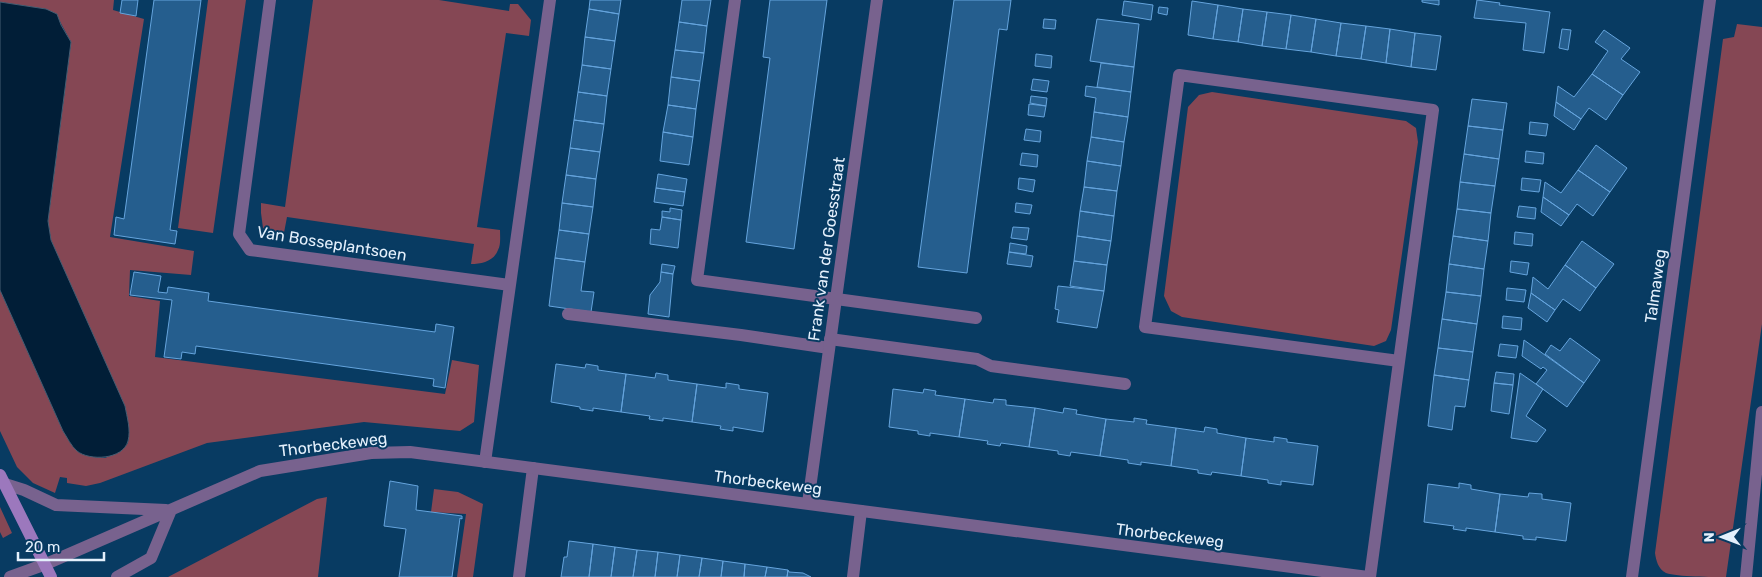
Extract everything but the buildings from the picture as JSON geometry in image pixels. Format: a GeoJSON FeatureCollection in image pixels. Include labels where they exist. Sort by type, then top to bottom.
{"type":"FeatureCollection","features":[{"type":"Feature","properties":{"kind":"main road"},"geometry":{"type":"LineString","coordinates":[[2,479],[52,577]]}},
{"type":"Feature","properties":{"kind":"street","name":"Van Bosseplantsoen"},"geometry":{"type":"LineString","coordinates":[[270,0],[239,234],[250,250],[510,285]]}},
{"type":"Feature","properties":{"kind":"street"},"geometry":{"type":"LineString","coordinates":[[485,462],[550,0]]}},
{"type":"Feature","properties":{"kind":"street"},"geometry":{"type":"LineString","coordinates":[[735,0],[697,280],[976,318]]}},
{"type":"Feature","properties":{"kind":"street","name":"Frank van der Goesstraat"},"geometry":{"type":"LineString","coordinates":[[808,503],[877,0]]}},
{"type":"Feature","properties":{"kind":"street","name":"Talmaweg"},"geometry":{"type":"LineString","coordinates":[[1632,577],[1710,0]]}},
{"type":"Feature","properties":{"kind":"street"},"geometry":{"type":"LineString","coordinates":[[1369,577],[1399,361],[1433,110],[1179,75],[1145,327],[1399,361]]}},
{"type":"Feature","properties":{"kind":"street"},"geometry":{"type":"LineString","coordinates":[[568,314],[741,335],[977,359],[991,366],[1124,384]]}},
{"type":"Feature","properties":{"kind":"street"},"geometry":{"type":"LineString","coordinates":[[1746,577],[1762,412]]}},
{"type":"Feature","properties":{"kind":"street","name":"Thorbeckeweg"},"geometry":{"type":"LineString","coordinates":[[10,577],[46,564],[260,471],[371,453],[410,452],[1369,577]]}},
{"type":"Feature","properties":{"kind":"street"},"geometry":{"type":"LineString","coordinates":[[519,577],[533,468]]}},
{"type":"Feature","properties":{"kind":"street"},"geometry":{"type":"LineString","coordinates":[[2,479],[56,506],[171,510],[150,558],[121,576]]}},
{"type":"Feature","properties":{"kind":"street"},"geometry":{"type":"LineString","coordinates":[[852,577],[861,511]]}},
{"type":"Feature","properties":{"kind":"shaded area"},"geometry":{"type":"Polygon","coordinates":[[[0,0],[114,0],[113,10],[144,19],[110,237],[194,251],[191,275],[130,270],[129,296],[160,301],[155,357],[445,394],[452,360],[479,365],[474,422],[460,431],[364,422],[207,443],[100,483],[86,486],[67,483],[67,478],[60,477],[55,493],[33,483],[17,467],[0,431],[0,290],[63,431],[77,451],[105,458],[121,451],[128,443],[129,429],[51,240],[48,221],[71,42],[56,14],[45,9],[0,2],[0,0]]]}},
{"type":"Feature","properties":{"kind":"shaded area"},"geometry":{"type":"Polygon","coordinates":[[[208,0],[246,0],[213,233],[178,228],[208,0]]]}},
{"type":"Feature","properties":{"kind":"shaded area"},"geometry":{"type":"Polygon","coordinates":[[[313,0],[439,0],[509,11],[510,4],[518,4],[531,20],[529,36],[506,33],[477,227],[500,230],[499,248],[494,257],[483,262],[471,264],[474,244],[287,217],[283,238],[273,236],[263,228],[261,203],[285,207],[313,0]]]}},
{"type":"Feature","properties":{"kind":"shaded area"},"geometry":{"type":"Polygon","coordinates":[[[1737,24],[1762,27],[1762,324],[1726,577],[1678,575],[1666,573],[1661,569],[1655,553],[1723,39],[1734,37],[1737,24]]]}},
{"type":"Feature","properties":{"kind":"shaded area"},"geometry":{"type":"Polygon","coordinates":[[[1212,92],[1406,121],[1416,128],[1418,142],[1391,330],[1386,341],[1374,346],[1182,317],[1171,311],[1164,296],[1188,107],[1199,95],[1212,92]]]}},
{"type":"Feature","properties":{"kind":"shaded area"},"geometry":{"type":"Polygon","coordinates":[[[434,489],[458,492],[483,504],[473,577],[457,577],[466,514],[431,512],[434,489]]]}},
{"type":"Feature","properties":{"kind":"shaded area"},"geometry":{"type":"Polygon","coordinates":[[[327,497],[318,577],[168,577],[317,499],[327,497]]]}},
{"type":"Feature","properties":{"kind":"shaded area"},"geometry":{"type":"Polygon","coordinates":[[[0,507],[12,533],[3,538],[0,532],[0,507]]]}},
{"type":"Feature","properties":{"kind":"water"},"geometry":{"type":"Polygon","coordinates":[[[0,2],[46,9],[57,14],[71,42],[48,221],[51,240],[125,406],[129,428],[128,441],[120,452],[105,457],[82,454],[71,444],[63,431],[0,290],[0,2]]]}}]}
